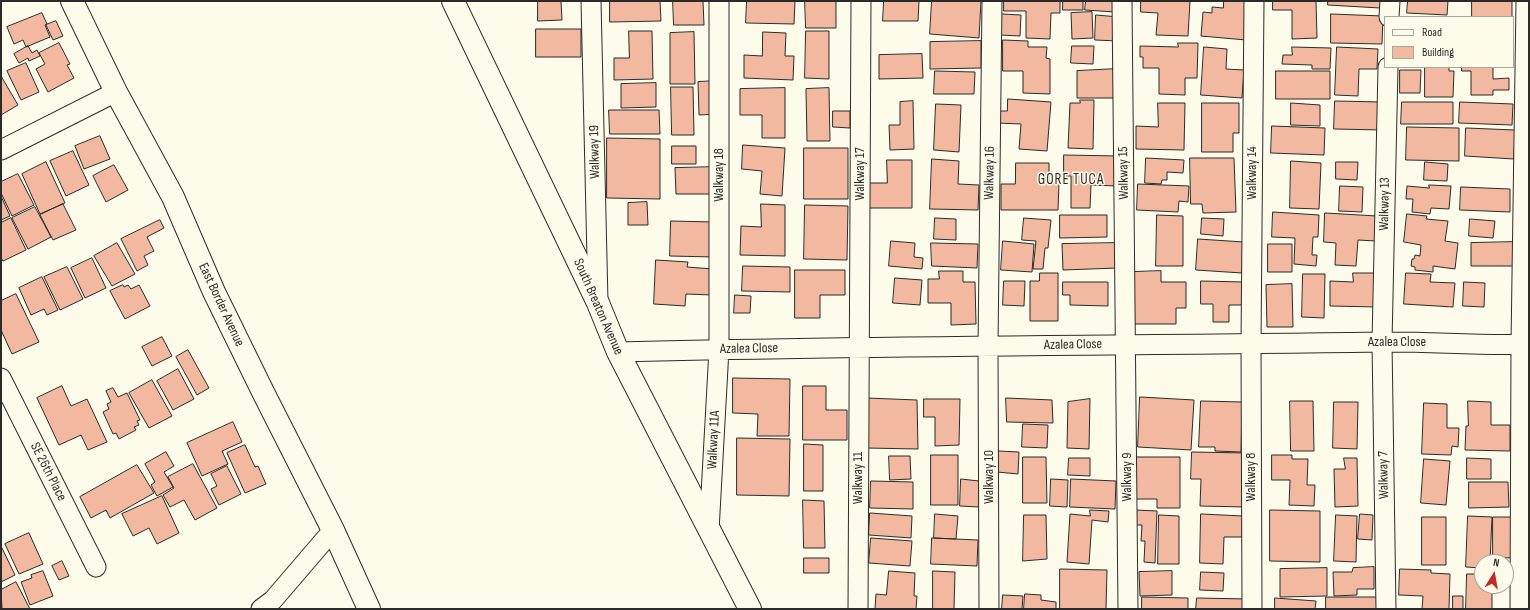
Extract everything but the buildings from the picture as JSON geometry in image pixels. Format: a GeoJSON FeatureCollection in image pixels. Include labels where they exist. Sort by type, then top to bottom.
{"type":"FeatureCollection","features":[{"type":"Feature","properties":{"kind":"street","name":"East Border Avenue"},"geometry":{"type":"LineString","coordinates":[[72,1],[116,92],[173,198],[214,292],[333,530],[369,609]]}},
{"type":"Feature","properties":{"kind":"street","name":"South Breaton Avenue"},"geometry":{"type":"LineString","coordinates":[[453,1],[598,303],[618,352],[750,609]]}},
{"type":"Feature","properties":{"kind":"street","name":"Walkway 19"},"geometry":{"type":"LineString","coordinates":[[592,1],[598,303]]}},
{"type":"Feature","properties":{"kind":"street","name":"Walkway 18"},"geometry":{"type":"LineString","coordinates":[[719,1],[720,349]]}},
{"type":"Feature","properties":{"kind":"street","name":"Walkway 17"},"geometry":{"type":"LineString","coordinates":[[858,347],[861,1]]}},
{"type":"Feature","properties":{"kind":"street","name":"Walkway 16"},"geometry":{"type":"LineString","coordinates":[[988,346],[992,1]]}},
{"type":"Feature","properties":{"kind":"street","name":"Walkway 15"},"geometry":{"type":"LineString","coordinates":[[1122,1],[1126,344]]}},
{"type":"Feature","properties":{"kind":"street","name":"Walkway 14"},"geometry":{"type":"LineString","coordinates":[[1251,344],[1254,1]]}},
{"type":"Feature","properties":{"kind":"street"},"geometry":{"type":"LineString","coordinates":[[1389,16],[1390,1]]}},
{"type":"Feature","properties":{"kind":"street"},"geometry":{"type":"LineString","coordinates":[[1520,609],[1525,344],[1526,1]]}},
{"type":"Feature","properties":{"kind":"street","name":"Walkway 13"},"geometry":{"type":"LineString","coordinates":[[1382,342],[1388,68]]}},
{"type":"Feature","properties":{"kind":"street"},"geometry":{"type":"LineString","coordinates":[[1,150],[116,92]]}},
{"type":"Feature","properties":{"kind":"street","name":"Azalea Close"},"geometry":{"type":"LineString","coordinates":[[618,352],[720,349],[1126,344],[1382,342],[1525,344]]}},
{"type":"Feature","properties":{"kind":"street","name":"Walkway 7"},"geometry":{"type":"LineString","coordinates":[[1382,342],[1386,609]]}},
{"type":"Feature","properties":{"kind":"street","name":"Walkway 9"},"geometry":{"type":"LineString","coordinates":[[1126,344],[1128,609]]}},
{"type":"Feature","properties":{"kind":"street","name":"Walkway 8"},"geometry":{"type":"LineString","coordinates":[[1251,344],[1252,609]]}},
{"type":"Feature","properties":{"kind":"street","name":"Walkway 10"},"geometry":{"type":"LineString","coordinates":[[988,346],[989,609]]}},
{"type":"Feature","properties":{"kind":"street","name":"Walkway 11"},"geometry":{"type":"LineString","coordinates":[[858,347],[858,609]]}},
{"type":"Feature","properties":{"kind":"street","name":"Walkway 11A"},"geometry":{"type":"LineString","coordinates":[[709,531],[720,349]]}},
{"type":"Feature","properties":{"kind":"street","name":"SE 26th Place"},"geometry":{"type":"LineString","coordinates":[[1,378],[96,567]]}},
{"type":"Feature","properties":{"kind":"street"},"geometry":{"type":"LineString","coordinates":[[261,609],[273,600],[333,530]]}},
{"type":"Feature","properties":{"kind":"district","name":"GORE TUCA"},"geometry":{"type":"Point","coordinates":[1071,180]}}]}
